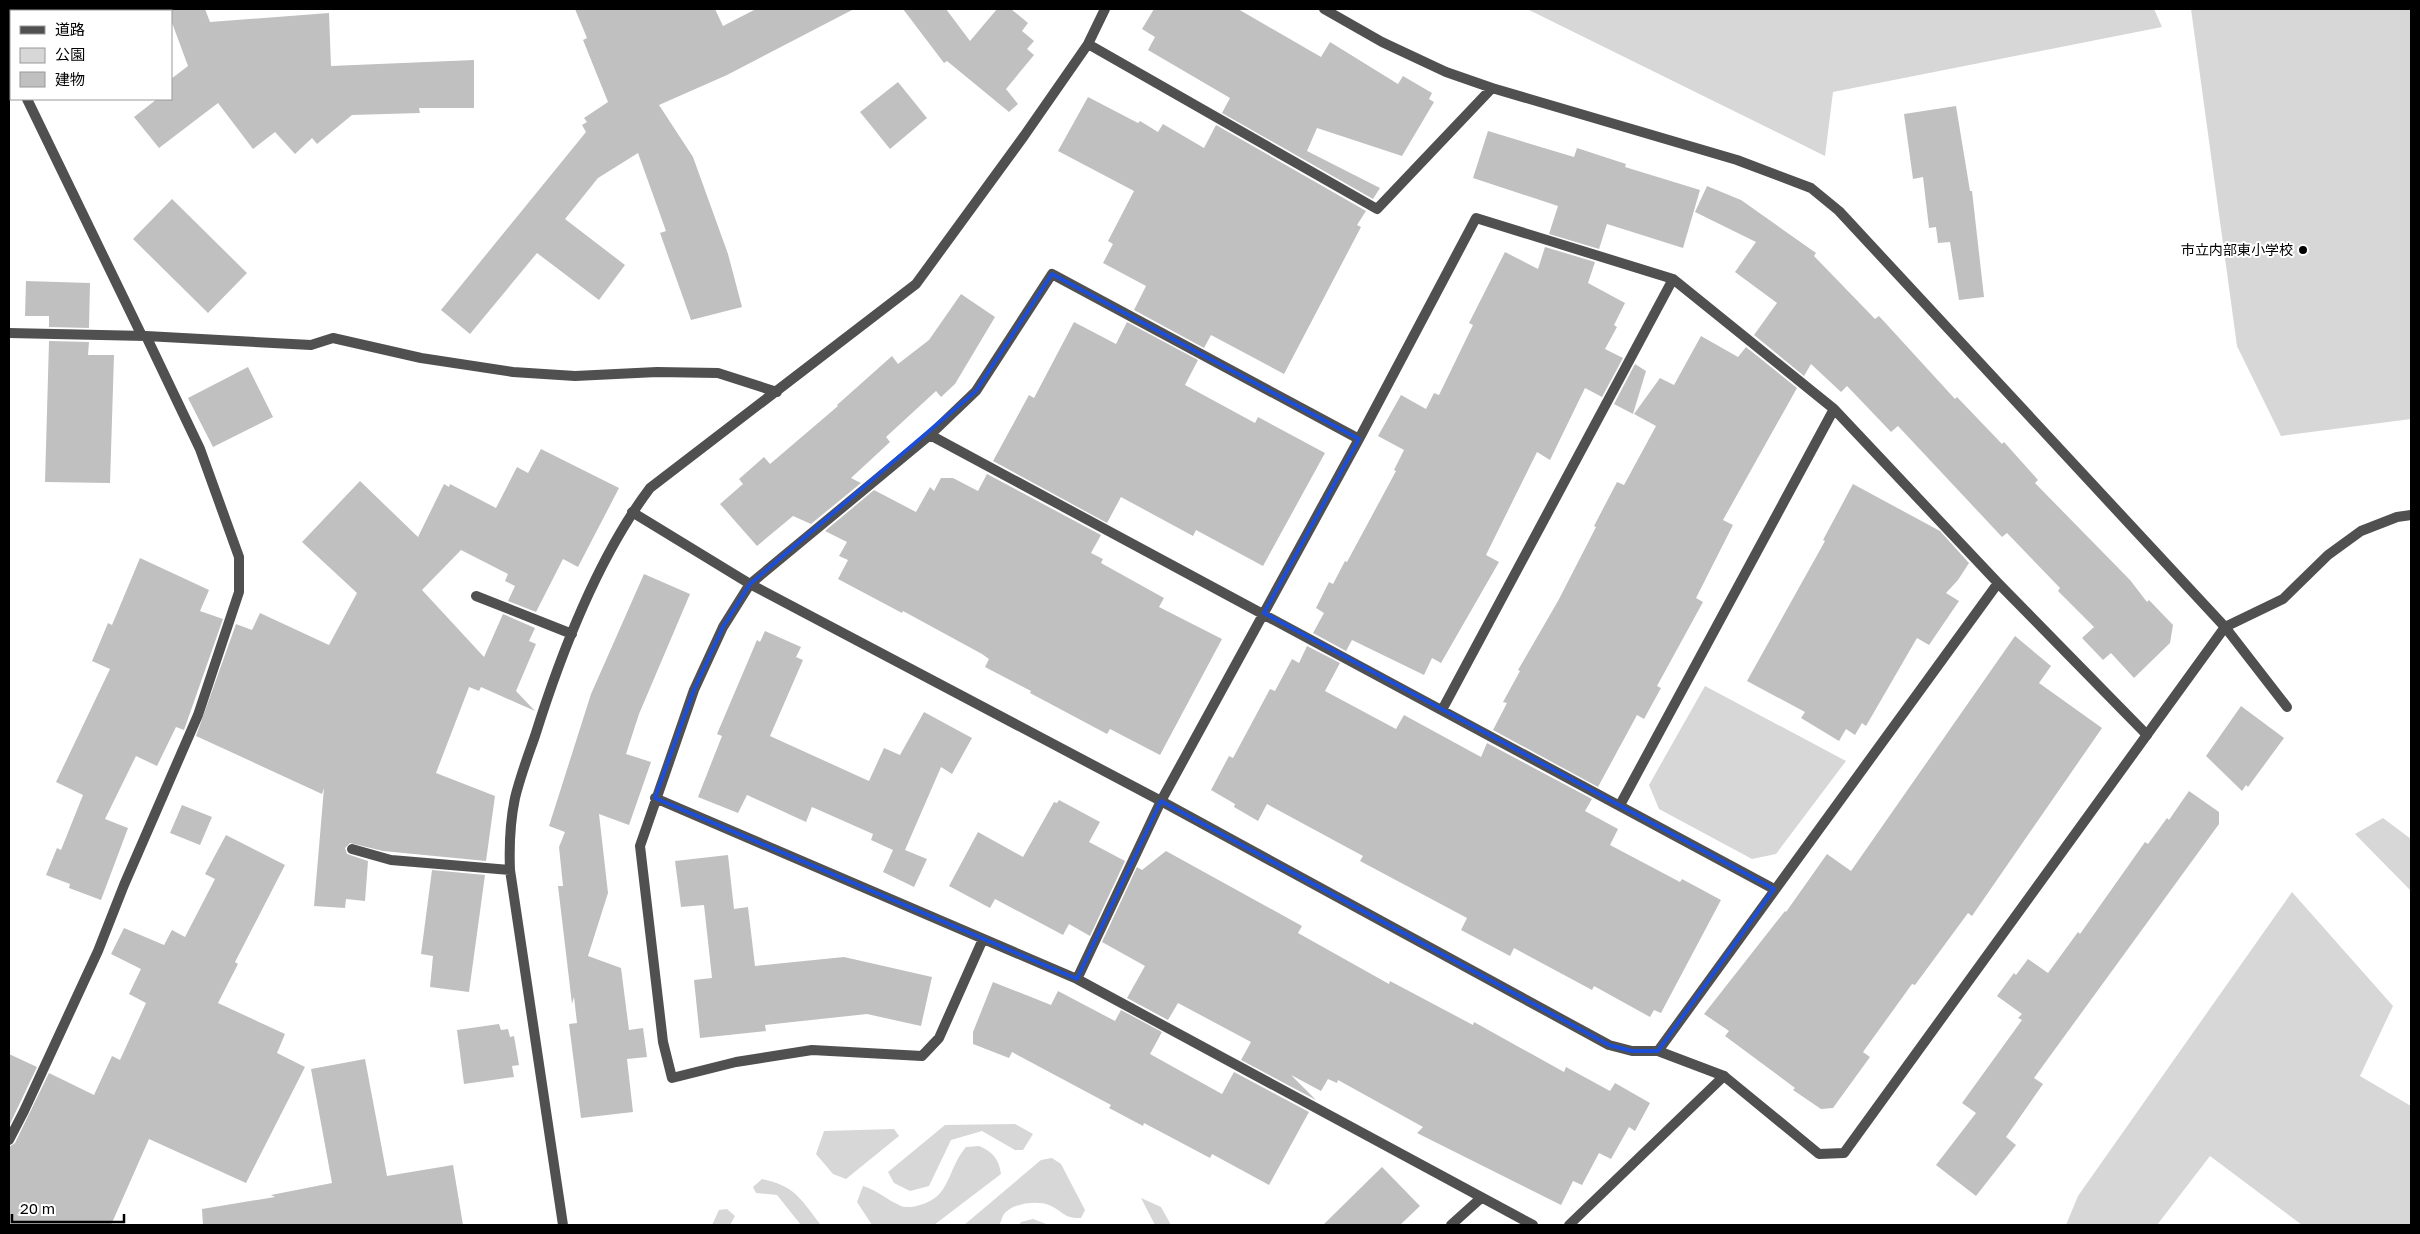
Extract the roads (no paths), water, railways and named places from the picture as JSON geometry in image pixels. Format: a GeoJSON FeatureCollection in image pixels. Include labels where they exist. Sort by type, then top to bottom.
{"type":"FeatureCollection","features":[{"type":"Feature","properties":{"kind":"street"},"geometry":{"type":"LineString","coordinates":[[563,1225],[510,870],[509,841],[515,797],[548,695],[572,634],[632,512],[650,488],[916,284],[1024,136],[1088,44],[1106,9]]}},
{"type":"Feature","properties":{"kind":"street"},"geometry":{"type":"LineString","coordinates":[[1324,9],[1390,46],[1446,72],[1492,88],[1737,160],[1811,188],[1839,212],[2224,627],[2287,707]]}},
{"type":"Feature","properties":{"kind":"street"},"geometry":{"type":"LineString","coordinates":[[1088,44],[1378,208],[1492,88]]}},
{"type":"Feature","properties":{"kind":"street"},"geometry":{"type":"LineString","coordinates":[[9,1140],[98,951],[124,885],[198,715],[239,592],[239,557],[200,449],[27,100]]}},
{"type":"Feature","properties":{"kind":"street"},"geometry":{"type":"LineString","coordinates":[[1077,979],[1161,801],[1359,439],[1476,218],[1673,279],[1834,409],[1998,583],[2147,735]]}},
{"type":"Feature","properties":{"kind":"street"},"geometry":{"type":"LineString","coordinates":[[983,940],[939,1038],[922,1056],[812,1050],[736,1062],[672,1078],[662,1042],[640,846],[655,798],[694,690],[723,627],[750,584],[930,435],[976,391],[1052,274],[1359,439]]}},
{"type":"Feature","properties":{"kind":"street"},"geometry":{"type":"LineString","coordinates":[[1442,710],[1673,279]]}},
{"type":"Feature","properties":{"kind":"street"},"geometry":{"type":"LineString","coordinates":[[9,333],[144,336],[311,345],[332,338],[421,358],[513,372],[575,376],[657,372],[718,373],[777,392]]}},
{"type":"Feature","properties":{"kind":"street"},"geometry":{"type":"LineString","coordinates":[[1620,805],[1834,409]]}},
{"type":"Feature","properties":{"kind":"street"},"geometry":{"type":"LineString","coordinates":[[930,435],[1774,889]]}},
{"type":"Feature","properties":{"kind":"street"},"geometry":{"type":"LineString","coordinates":[[632,512],[750,584],[1161,801],[1609,1045],[1632,1051],[1658,1051],[1724,1076],[1819,1154],[1844,1152],[2224,627],[2283,599],[2328,555],[2361,531],[2397,517],[2411,515]]}},
{"type":"Feature","properties":{"kind":"street"},"geometry":{"type":"LineString","coordinates":[[1658,1051],[1998,583]]}},
{"type":"Feature","properties":{"kind":"street"},"geometry":{"type":"LineString","coordinates":[[476,596],[572,634]]}},
{"type":"Feature","properties":{"kind":"street"},"geometry":{"type":"LineString","coordinates":[[655,798],[1077,979],[1533,1225]]}},
{"type":"Feature","properties":{"kind":"street"},"geometry":{"type":"LineString","coordinates":[[352,849],[391,860],[510,870]]}},
{"type":"Feature","properties":{"kind":"street"},"geometry":{"type":"LineString","coordinates":[[1569,1225],[1724,1076]]}},
{"type":"Feature","properties":{"kind":"street"},"geometry":{"type":"LineString","coordinates":[[1451,1225],[1482,1198]]}},
{"type":"Feature","properties":{"kind":"place","name":"市立内部東小学校"},"geometry":{"type":"Point","coordinates":[2303,250]}}]}
